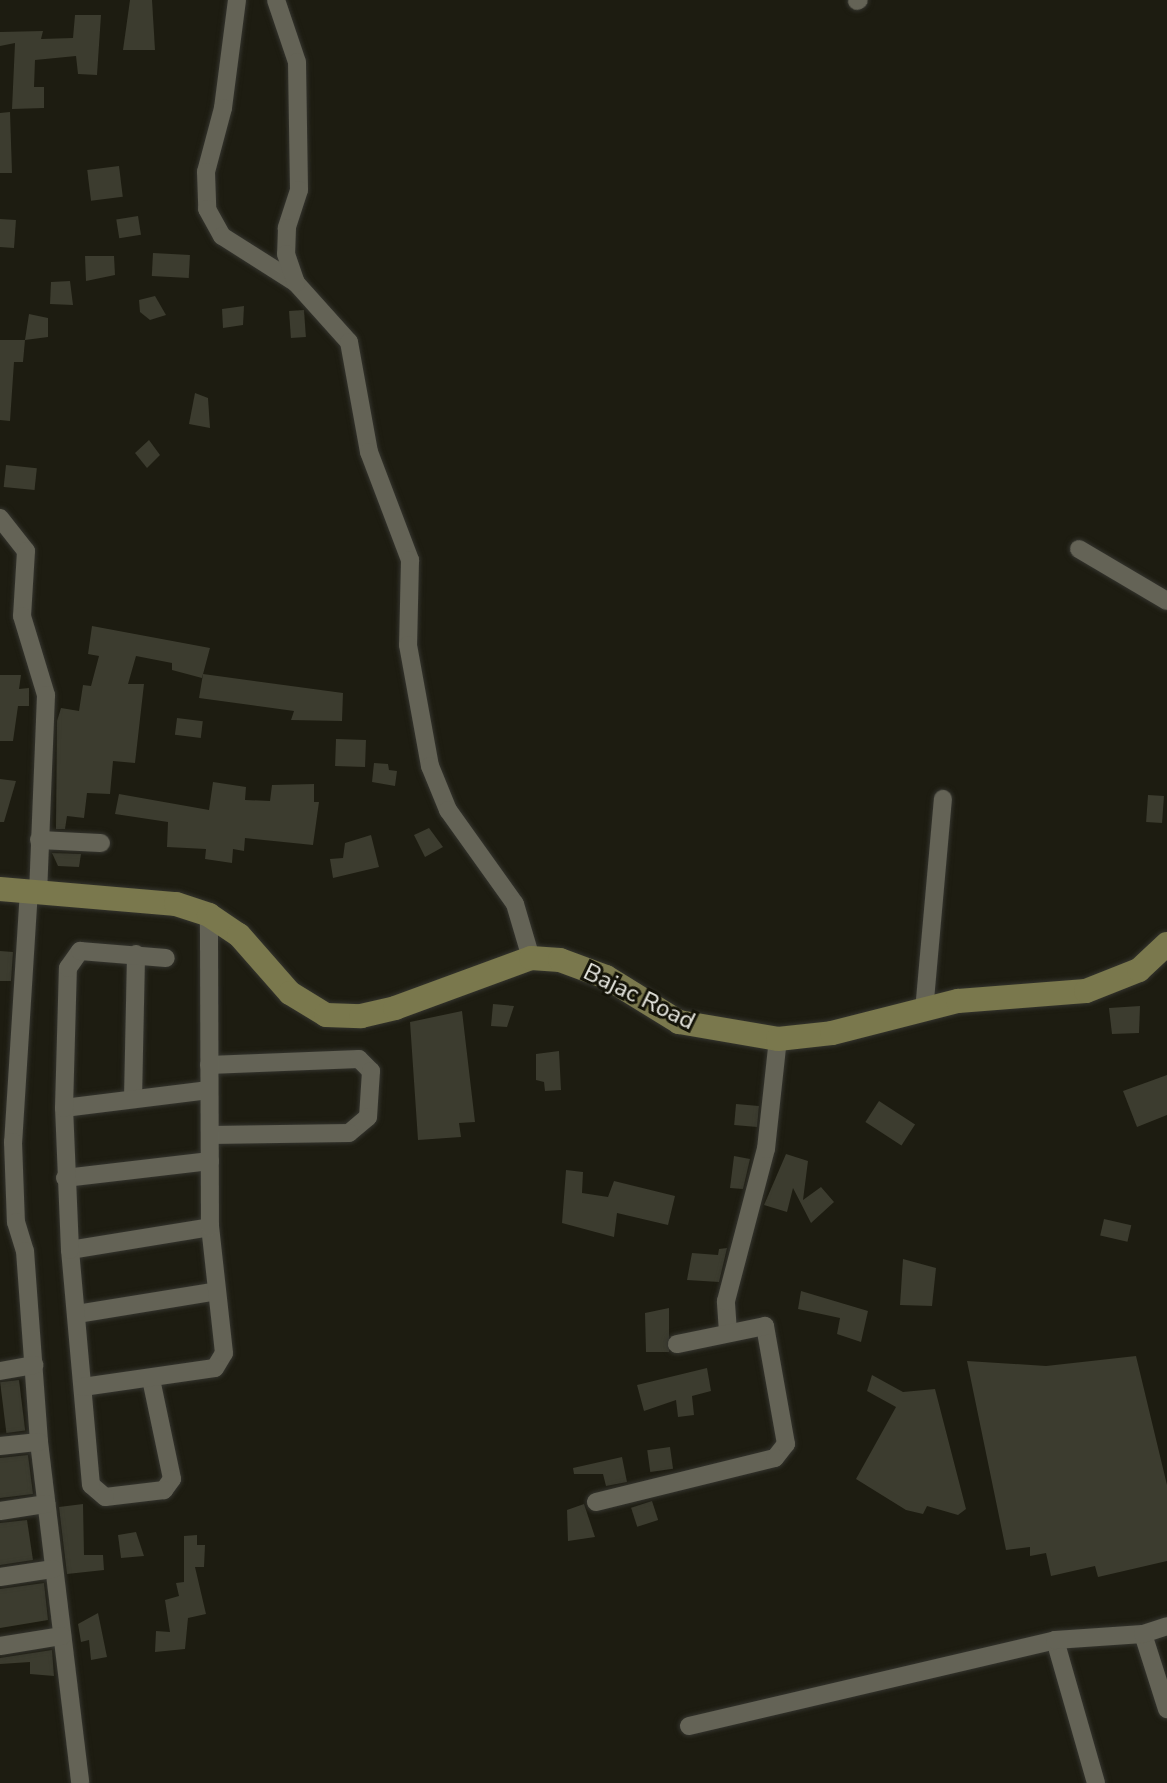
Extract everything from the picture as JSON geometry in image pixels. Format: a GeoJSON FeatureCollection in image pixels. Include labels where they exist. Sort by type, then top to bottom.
{"type":"FeatureCollection","features":[{"type":"Feature","properties":{"kind":"street"},"geometry":{"type":"LineString","coordinates":[[237,0],[223,108],[206,172],[207,209],[222,236],[296,283],[349,342],[369,452],[410,560],[408,645],[430,766],[448,810],[515,904],[531,958]]}},
{"type":"Feature","properties":{"kind":"street"},"geometry":{"type":"LineString","coordinates":[[276,0],[297,62],[299,190],[287,228],[286,254],[296,283]]}},
{"type":"Feature","properties":{"kind":"street"},"geometry":{"type":"LineString","coordinates":[[0,518],[26,551],[22,616],[46,695],[39,840],[13,1142],[16,1222],[25,1251],[39,1442],[80,1783]]}},
{"type":"Feature","properties":{"kind":"street"},"geometry":{"type":"LineString","coordinates":[[1079,549],[1167,601]]}},
{"type":"Feature","properties":{"kind":"street"},"geometry":{"type":"LineString","coordinates":[[924,1011],[943,799]]}},
{"type":"Feature","properties":{"kind":"street"},"geometry":{"type":"LineString","coordinates":[[39,840],[101,843]]}},
{"type":"Feature","properties":{"kind":"street","name":"Bajac Road"},"geometry":{"type":"LineString","coordinates":[[0,889],[176,904],[209,915],[239,935],[290,993],[326,1015],[361,1016],[395,1008],[531,958],[560,960],[606,977],[679,1022],[778,1039],[832,1033],[958,1001],[1086,991],[1139,970],[1167,944]]}},
{"type":"Feature","properties":{"kind":"street"},"geometry":{"type":"LineString","coordinates":[[83,1387],[215,1368],[221,1361],[210,1227],[209,915]]}},
{"type":"Feature","properties":{"kind":"street"},"geometry":{"type":"LineString","coordinates":[[151,1379],[172,1479],[164,1490],[105,1497],[91,1485],[65,1178],[64,1108],[73,957],[88,951],[166,958]]}},
{"type":"Feature","properties":{"kind":"street"},"geometry":{"type":"LineString","coordinates":[[133,1099],[136,954]]}},
{"type":"Feature","properties":{"kind":"street"},"geometry":{"type":"LineString","coordinates":[[728,1332],[726,1301],[766,1149],[778,1039]]}},
{"type":"Feature","properties":{"kind":"street"},"geometry":{"type":"LineString","coordinates":[[209,1065],[359,1059],[371,1071],[368,1117],[349,1133],[210,1135]]}},
{"type":"Feature","properties":{"kind":"street"},"geometry":{"type":"LineString","coordinates":[[64,1108],[209,1090]]}},
{"type":"Feature","properties":{"kind":"street"},"geometry":{"type":"LineString","coordinates":[[65,1178],[210,1161]]}},
{"type":"Feature","properties":{"kind":"street"},"geometry":{"type":"LineString","coordinates":[[70,1250],[210,1227]]}},
{"type":"Feature","properties":{"kind":"street"},"geometry":{"type":"LineString","coordinates":[[77,1314],[217,1291]]}},
{"type":"Feature","properties":{"kind":"street"},"geometry":{"type":"LineString","coordinates":[[596,1502],[781,1452],[786,1444],[765,1326],[677,1344]]}},
{"type":"Feature","properties":{"kind":"street"},"geometry":{"type":"LineString","coordinates":[[0,1371],[34,1365]]}},
{"type":"Feature","properties":{"kind":"street"},"geometry":{"type":"LineString","coordinates":[[0,1446],[39,1442]]}},
{"type":"Feature","properties":{"kind":"street"},"geometry":{"type":"LineString","coordinates":[[0,1511],[46,1504]]}},
{"type":"Feature","properties":{"kind":"street"},"geometry":{"type":"LineString","coordinates":[[0,1577],[53,1569]]}},
{"type":"Feature","properties":{"kind":"street"},"geometry":{"type":"LineString","coordinates":[[689,1726],[1055,1640],[1143,1634],[1167,1626]]}},
{"type":"Feature","properties":{"kind":"street"},"geometry":{"type":"LineString","coordinates":[[1143,1634],[1167,1709]]}},
{"type":"Feature","properties":{"kind":"street"},"geometry":{"type":"LineString","coordinates":[[0,1646],[62,1636]]}},
{"type":"Feature","properties":{"kind":"street"},"geometry":{"type":"LineString","coordinates":[[1055,1640],[1096,1783]]}},
{"type":"Feature","properties":{"kind":"building"},"geometry":{"type":"Polygon","coordinates":[[[130,0],[152,0],[155,50],[123,50],[130,0]]]}},
{"type":"Feature","properties":{"kind":"building"},"geometry":{"type":"Polygon","coordinates":[[[75,15],[101,15],[97,75],[78,74],[76,56],[35,60],[34,87],[44,87],[44,108],[12,109],[15,43],[0,46],[0,32],[43,31],[41,39],[73,38],[75,15]]]}},
{"type":"Feature","properties":{"kind":"building"},"geometry":{"type":"Polygon","coordinates":[[[10,112],[12,173],[0,173],[0,113],[10,112]]]}},
{"type":"Feature","properties":{"kind":"building"},"geometry":{"type":"Polygon","coordinates":[[[119,166],[123,197],[91,201],[87,170],[119,166]]]}},
{"type":"Feature","properties":{"kind":"building"},"geometry":{"type":"Polygon","coordinates":[[[138,216],[141,235],[119,238],[116,219],[138,216]]]}},
{"type":"Feature","properties":{"kind":"building"},"geometry":{"type":"Polygon","coordinates":[[[0,219],[16,220],[14,248],[0,247],[0,219]]]}},
{"type":"Feature","properties":{"kind":"building"},"geometry":{"type":"Polygon","coordinates":[[[153,253],[190,255],[189,278],[152,276],[153,253]]]}},
{"type":"Feature","properties":{"kind":"building"},"geometry":{"type":"Polygon","coordinates":[[[85,256],[114,256],[115,275],[86,281],[85,256]]]}},
{"type":"Feature","properties":{"kind":"building"},"geometry":{"type":"Polygon","coordinates":[[[70,281],[73,305],[50,304],[51,282],[70,281]]]}},
{"type":"Feature","properties":{"kind":"building"},"geometry":{"type":"Polygon","coordinates":[[[155,296],[166,315],[150,320],[140,312],[139,300],[155,296]]]}},
{"type":"Feature","properties":{"kind":"building"},"geometry":{"type":"Polygon","coordinates":[[[244,306],[243,325],[223,328],[222,309],[244,306]]]}},
{"type":"Feature","properties":{"kind":"building"},"geometry":{"type":"Polygon","coordinates":[[[304,310],[306,337],[291,338],[289,311],[304,310]]]}},
{"type":"Feature","properties":{"kind":"building"},"geometry":{"type":"Polygon","coordinates":[[[29,314],[48,318],[48,337],[25,340],[29,314]]]}},
{"type":"Feature","properties":{"kind":"building"},"geometry":{"type":"Polygon","coordinates":[[[0,340],[25,340],[23,362],[14,362],[10,421],[0,420],[0,340]]]}},
{"type":"Feature","properties":{"kind":"building"},"geometry":{"type":"Polygon","coordinates":[[[195,393],[208,398],[210,428],[189,424],[195,393]]]}},
{"type":"Feature","properties":{"kind":"building"},"geometry":{"type":"Polygon","coordinates":[[[149,440],[160,455],[147,468],[135,453],[149,440]]]}},
{"type":"Feature","properties":{"kind":"building"},"geometry":{"type":"Polygon","coordinates":[[[6,465],[37,468],[35,490],[4,487],[6,465]]]}},
{"type":"Feature","properties":{"kind":"building"},"geometry":{"type":"Polygon","coordinates":[[[92,626],[210,648],[202,678],[172,670],[172,663],[136,656],[128,684],[144,684],[135,763],[113,761],[110,794],[87,793],[84,818],[67,816],[65,829],[56,829],[57,721],[61,708],[79,711],[83,685],[91,686],[99,656],[88,654],[92,626]]]}},
{"type":"Feature","properties":{"kind":"building"},"geometry":{"type":"Polygon","coordinates":[[[203,674],[343,693],[342,721],[291,720],[294,711],[199,698],[203,674]]]}},
{"type":"Feature","properties":{"kind":"building"},"geometry":{"type":"Polygon","coordinates":[[[0,675],[21,675],[19,689],[29,688],[29,706],[18,706],[13,741],[0,741],[0,675]]]}},
{"type":"Feature","properties":{"kind":"building"},"geometry":{"type":"Polygon","coordinates":[[[177,718],[203,721],[201,738],[175,735],[177,718]]]}},
{"type":"Feature","properties":{"kind":"building"},"geometry":{"type":"Polygon","coordinates":[[[336,739],[366,740],[365,767],[335,766],[336,739]]]}},
{"type":"Feature","properties":{"kind":"building"},"geometry":{"type":"Polygon","coordinates":[[[374,763],[388,764],[389,770],[397,771],[395,786],[372,782],[374,763]]]}},
{"type":"Feature","properties":{"kind":"building"},"geometry":{"type":"Polygon","coordinates":[[[0,779],[16,781],[4,822],[0,822],[0,779]]]}},
{"type":"Feature","properties":{"kind":"building"},"geometry":{"type":"Polygon","coordinates":[[[213,782],[246,787],[245,800],[270,801],[272,785],[314,784],[314,802],[319,802],[313,845],[245,838],[244,851],[233,849],[232,863],[205,859],[206,849],[167,847],[168,822],[115,814],[119,794],[209,810],[213,782]]]}},
{"type":"Feature","properties":{"kind":"building"},"geometry":{"type":"Polygon","coordinates":[[[1148,795],[1164,796],[1162,823],[1146,822],[1148,795]]]}},
{"type":"Feature","properties":{"kind":"building"},"geometry":{"type":"Polygon","coordinates":[[[429,828],[443,847],[425,857],[414,835],[429,828]]]}},
{"type":"Feature","properties":{"kind":"building"},"geometry":{"type":"Polygon","coordinates":[[[371,835],[379,867],[333,878],[330,859],[343,858],[345,843],[371,835]]]}},
{"type":"Feature","properties":{"kind":"building"},"geometry":{"type":"Polygon","coordinates":[[[52,853],[81,854],[79,867],[58,866],[52,853]]]}},
{"type":"Feature","properties":{"kind":"building"},"geometry":{"type":"Polygon","coordinates":[[[0,951],[13,952],[11,981],[0,981],[0,951]]]}},
{"type":"Feature","properties":{"kind":"building"},"geometry":{"type":"Polygon","coordinates":[[[493,1004],[514,1006],[507,1027],[491,1026],[493,1004]]]}},
{"type":"Feature","properties":{"kind":"building"},"geometry":{"type":"Polygon","coordinates":[[[1140,1006],[1139,1033],[1112,1034],[1109,1008],[1140,1006]]]}},
{"type":"Feature","properties":{"kind":"building"},"geometry":{"type":"Polygon","coordinates":[[[462,1011],[475,1122],[459,1123],[461,1137],[418,1140],[410,1022],[462,1011]]]}},
{"type":"Feature","properties":{"kind":"building"},"geometry":{"type":"Polygon","coordinates":[[[559,1051],[561,1090],[545,1091],[544,1082],[536,1080],[536,1054],[559,1051]]]}},
{"type":"Feature","properties":{"kind":"building"},"geometry":{"type":"Polygon","coordinates":[[[1167,1075],[1167,1115],[1137,1127],[1123,1091],[1167,1075]]]}},
{"type":"Feature","properties":{"kind":"building"},"geometry":{"type":"Polygon","coordinates":[[[879,1101],[915,1124],[901,1145],[865,1122],[879,1101]]]}},
{"type":"Feature","properties":{"kind":"building"},"geometry":{"type":"Polygon","coordinates":[[[736,1104],[759,1106],[757,1127],[734,1125],[736,1104]]]}},
{"type":"Feature","properties":{"kind":"building"},"geometry":{"type":"Polygon","coordinates":[[[786,1154],[808,1161],[803,1200],[821,1187],[834,1202],[811,1223],[793,1188],[787,1212],[764,1205],[786,1154]]]}},
{"type":"Feature","properties":{"kind":"building"},"geometry":{"type":"Polygon","coordinates":[[[734,1156],[750,1159],[743,1189],[730,1188],[734,1156]]]}},
{"type":"Feature","properties":{"kind":"building"},"geometry":{"type":"Polygon","coordinates":[[[566,1170],[583,1172],[582,1193],[608,1197],[614,1181],[675,1196],[668,1225],[617,1213],[614,1237],[562,1223],[566,1170]]]}},
{"type":"Feature","properties":{"kind":"building"},"geometry":{"type":"Polygon","coordinates":[[[1104,1219],[1131,1225],[1127,1242],[1100,1236],[1104,1219]]]}},
{"type":"Feature","properties":{"kind":"building"},"geometry":{"type":"Polygon","coordinates":[[[727,1248],[719,1282],[687,1280],[692,1253],[718,1255],[719,1249],[727,1248]]]}},
{"type":"Feature","properties":{"kind":"building"},"geometry":{"type":"Polygon","coordinates":[[[903,1259],[936,1268],[932,1306],[900,1305],[903,1259]]]}},
{"type":"Feature","properties":{"kind":"building"},"geometry":{"type":"Polygon","coordinates":[[[801,1291],[868,1311],[861,1342],[837,1334],[840,1318],[798,1309],[801,1291]]]}},
{"type":"Feature","properties":{"kind":"building"},"geometry":{"type":"Polygon","coordinates":[[[669,1308],[669,1352],[646,1352],[645,1313],[669,1308]]]}},
{"type":"Feature","properties":{"kind":"building"},"geometry":{"type":"Polygon","coordinates":[[[1136,1356],[1167,1485],[1167,1561],[1098,1577],[1095,1566],[1051,1576],[1046,1553],[1030,1556],[1030,1547],[1006,1550],[967,1361],[1046,1366],[1136,1356]]]}},
{"type":"Feature","properties":{"kind":"building"},"geometry":{"type":"Polygon","coordinates":[[[707,1368],[711,1391],[692,1396],[694,1415],[678,1417],[676,1400],[644,1411],[637,1385],[707,1368]]]}},
{"type":"Feature","properties":{"kind":"building"},"geometry":{"type":"Polygon","coordinates":[[[872,1375],[903,1392],[935,1389],[966,1509],[958,1515],[927,1506],[923,1514],[906,1510],[856,1479],[896,1407],[867,1391],[872,1375]]]}},
{"type":"Feature","properties":{"kind":"building"},"geometry":{"type":"Polygon","coordinates":[[[19,1380],[25,1431],[6,1433],[0,1382],[19,1380]]]}},
{"type":"Feature","properties":{"kind":"building"},"geometry":{"type":"Polygon","coordinates":[[[670,1447],[673,1469],[650,1472],[647,1450],[670,1447]]]}},
{"type":"Feature","properties":{"kind":"building"},"geometry":{"type":"Polygon","coordinates":[[[28,1455],[33,1494],[0,1498],[0,1458],[28,1455]]]}},
{"type":"Feature","properties":{"kind":"building"},"geometry":{"type":"Polygon","coordinates":[[[622,1457],[627,1482],[606,1486],[603,1474],[574,1474],[573,1468],[622,1457]]]}},
{"type":"Feature","properties":{"kind":"building"},"geometry":{"type":"Polygon","coordinates":[[[652,1501],[658,1520],[637,1527],[631,1508],[652,1501]]]}},
{"type":"Feature","properties":{"kind":"building"},"geometry":{"type":"Polygon","coordinates":[[[83,1504],[84,1555],[103,1555],[104,1570],[67,1574],[59,1507],[83,1504]]]}},
{"type":"Feature","properties":{"kind":"building"},"geometry":{"type":"Polygon","coordinates":[[[584,1504],[595,1537],[568,1541],[567,1510],[584,1504]]]}},
{"type":"Feature","properties":{"kind":"building"},"geometry":{"type":"Polygon","coordinates":[[[27,1520],[33,1560],[0,1565],[0,1523],[27,1520]]]}},
{"type":"Feature","properties":{"kind":"building"},"geometry":{"type":"Polygon","coordinates":[[[136,1532],[144,1556],[121,1558],[118,1535],[136,1532]]]}},
{"type":"Feature","properties":{"kind":"building"},"geometry":{"type":"Polygon","coordinates":[[[197,1535],[197,1545],[205,1545],[204,1567],[195,1567],[206,1614],[188,1618],[185,1649],[155,1652],[156,1631],[170,1632],[165,1600],[179,1596],[176,1583],[184,1582],[184,1536],[197,1535]]]}},
{"type":"Feature","properties":{"kind":"building"},"geometry":{"type":"Polygon","coordinates":[[[44,1583],[48,1620],[0,1628],[0,1589],[44,1583]]]}},
{"type":"Feature","properties":{"kind":"building"},"geometry":{"type":"Polygon","coordinates":[[[98,1613],[107,1657],[91,1660],[89,1640],[81,1642],[78,1624],[98,1613]]]}},
{"type":"Feature","properties":{"kind":"building"},"geometry":{"type":"Polygon","coordinates":[[[52,1650],[54,1676],[30,1674],[30,1662],[0,1664],[0,1658],[52,1650]]]}}]}
